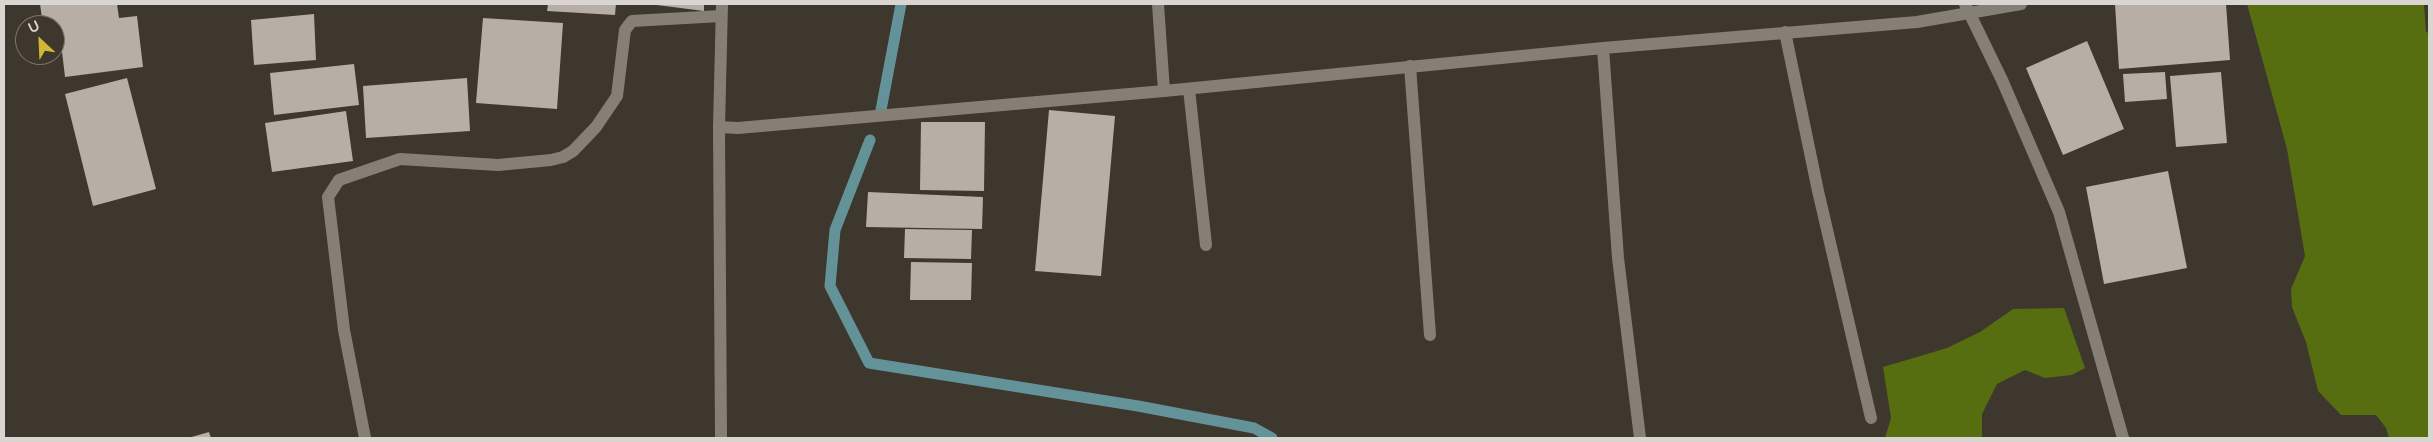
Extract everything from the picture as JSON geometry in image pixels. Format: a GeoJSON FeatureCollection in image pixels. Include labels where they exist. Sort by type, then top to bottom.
{"type":"FeatureCollection","features":[{"type":"Feature","properties":{"kind":"street"},"geometry":{"type":"LineString","coordinates":[[1158,4],[1164,91]]}},
{"type":"Feature","properties":{"kind":"street"},"geometry":{"type":"LineString","coordinates":[[719,127],[738,128],[1189,89],[1603,48],[1916,22],[1968,9],[2021,4]]}},
{"type":"Feature","properties":{"kind":"street"},"geometry":{"type":"LineString","coordinates":[[1968,9],[2002,80],[2059,212],[2123,438]]}},
{"type":"Feature","properties":{"kind":"street"},"geometry":{"type":"LineString","coordinates":[[365,438],[344,330],[328,197],[339,180],[400,159],[498,165],[551,160],[563,157],[573,151],[596,127],[617,96],[625,30],[632,21],[722,10],[719,127],[720,438]]}},
{"type":"Feature","properties":{"kind":"street"},"geometry":{"type":"LineString","coordinates":[[1785,32],[1818,191],[1871,418]]}},
{"type":"Feature","properties":{"kind":"street"},"geometry":{"type":"LineString","coordinates":[[1603,48],[1618,258],[1640,438]]}},
{"type":"Feature","properties":{"kind":"street"},"geometry":{"type":"LineString","coordinates":[[1410,66],[1430,335]]}},
{"type":"Feature","properties":{"kind":"street"},"geometry":{"type":"LineString","coordinates":[[1189,89],[1206,245]]}},
{"type":"Feature","properties":{"kind":"green space"},"geometry":{"type":"Polygon","coordinates":[[[2247,4],[2424,4],[2426,32],[2429,33],[2429,438],[2389,438],[2386,428],[2376,415],[2341,415],[2318,391],[2306,342],[2292,307],[2291,289],[2305,256],[2287,149],[2247,4]]]}},
{"type":"Feature","properties":{"kind":"green space"},"geometry":{"type":"Polygon","coordinates":[[[2064,308],[2085,368],[2072,375],[2045,378],[2025,370],[1997,384],[1982,414],[1982,438],[1885,438],[1891,418],[1883,367],[1947,348],[1980,332],[2013,309],[2064,308]]]}},
{"type":"Feature","properties":{"kind":"building"},"geometry":{"type":"Polygon","coordinates":[[[40,4],[117,4],[119,18],[137,16],[143,67],[65,77],[65,15],[42,15],[40,4]]]}},
{"type":"Feature","properties":{"kind":"building"},"geometry":{"type":"Polygon","coordinates":[[[548,4],[616,4],[615,15],[547,11],[548,4]]]}},
{"type":"Feature","properties":{"kind":"building"},"geometry":{"type":"Polygon","coordinates":[[[649,4],[704,4],[704,11],[649,4]]]}},
{"type":"Feature","properties":{"kind":"building"},"geometry":{"type":"Polygon","coordinates":[[[2115,4],[2226,4],[2230,60],[2119,69],[2115,4]]]}},
{"type":"Feature","properties":{"kind":"building"},"geometry":{"type":"Polygon","coordinates":[[[314,14],[316,60],[254,65],[251,20],[314,14]]]}},
{"type":"Feature","properties":{"kind":"building"},"geometry":{"type":"Polygon","coordinates":[[[483,18],[563,23],[557,109],[476,103],[483,18]]]}},
{"type":"Feature","properties":{"kind":"building"},"geometry":{"type":"Polygon","coordinates":[[[2087,41],[2124,129],[2063,155],[2026,68],[2087,41]]]}},
{"type":"Feature","properties":{"kind":"building"},"geometry":{"type":"Polygon","coordinates":[[[354,64],[359,105],[274,115],[270,73],[354,64]]]}},
{"type":"Feature","properties":{"kind":"building"},"geometry":{"type":"Polygon","coordinates":[[[2165,72],[2167,99],[2125,102],[2123,74],[2165,72]]]}},
{"type":"Feature","properties":{"kind":"building"},"geometry":{"type":"Polygon","coordinates":[[[2221,72],[2227,143],[2176,147],[2170,76],[2221,72]]]}},
{"type":"Feature","properties":{"kind":"building"},"geometry":{"type":"Polygon","coordinates":[[[127,78],[156,189],[93,206],[65,94],[127,78]]]}},
{"type":"Feature","properties":{"kind":"building"},"geometry":{"type":"Polygon","coordinates":[[[467,78],[470,131],[366,138],[363,86],[467,78]]]}},
{"type":"Feature","properties":{"kind":"building"},"geometry":{"type":"Polygon","coordinates":[[[1049,110],[1115,116],[1101,276],[1035,271],[1049,110]]]}},
{"type":"Feature","properties":{"kind":"building"},"geometry":{"type":"Polygon","coordinates":[[[346,111],[353,161],[272,172],[265,123],[346,111]]]}},
{"type":"Feature","properties":{"kind":"building"},"geometry":{"type":"Polygon","coordinates":[[[921,122],[985,122],[984,191],[920,190],[921,122]]]}},
{"type":"Feature","properties":{"kind":"building"},"geometry":{"type":"Polygon","coordinates":[[[2168,171],[2187,268],[2104,284],[2086,187],[2168,171]]]}},
{"type":"Feature","properties":{"kind":"building"},"geometry":{"type":"Polygon","coordinates":[[[868,192],[983,197],[982,229],[866,227],[868,192]]]}},
{"type":"Feature","properties":{"kind":"building"},"geometry":{"type":"Polygon","coordinates":[[[905,229],[972,230],[971,259],[904,258],[905,229]]]}},
{"type":"Feature","properties":{"kind":"building"},"geometry":{"type":"Polygon","coordinates":[[[911,262],[972,263],[971,300],[910,300],[911,262]]]}},
{"type":"Feature","properties":{"kind":"building"},"geometry":{"type":"Polygon","coordinates":[[[209,432],[211,438],[188,438],[209,432]]]}},
{"type":"Feature","properties":{"kind":"waterway"},"geometry":{"type":"LineString","coordinates":[[881,110],[901,4]]}},
{"type":"Feature","properties":{"kind":"waterway"},"geometry":{"type":"LineString","coordinates":[[870,140],[835,230],[830,286],[869,363],[1138,406],[1254,428],[1272,438]]}}]}
